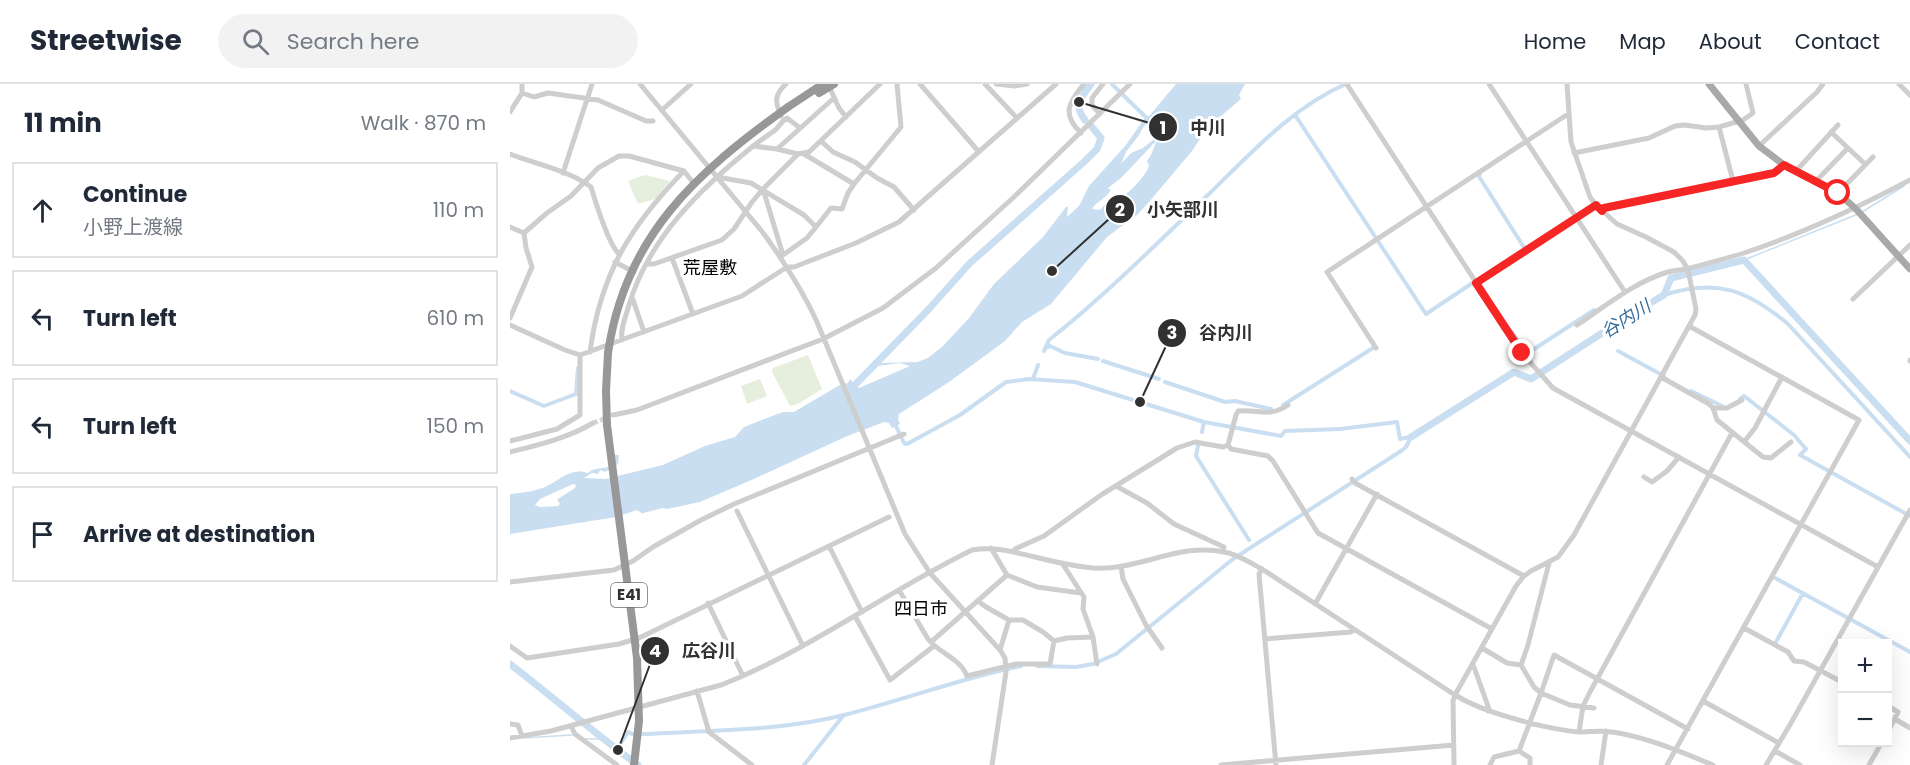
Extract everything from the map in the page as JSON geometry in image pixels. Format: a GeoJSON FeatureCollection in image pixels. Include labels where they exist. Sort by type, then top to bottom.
{"type":"FeatureCollection","features":[{"type":"Feature","properties":{"kind":"highway"},"geometry":{"type":"LineString","coordinates":[[788,108],[818,87],[834,84]]}},
{"type":"Feature","properties":{"kind":"highway","name":"E41"},"geometry":{"type":"LineString","coordinates":[[634,765],[639,721],[637,658],[607,425],[608,353],[614,319],[624,288],[646,243],[679,200],[735,147],[788,108]]}},
{"type":"Feature","properties":{"kind":"highway","name":"E41"},"geometry":{"type":"LineString","coordinates":[[735,147],[788,108]]}},
{"type":"Feature","properties":{"kind":"main road"},"geometry":{"type":"LineString","coordinates":[[1709,84],[1759,146],[1784,165],[1817,180],[1838,193],[1856,209],[1910,269]]}},
{"type":"Feature","properties":{"kind":"street"},"geometry":{"type":"LineString","coordinates":[[510,112],[522,93],[522,84]]}},
{"type":"Feature","properties":{"kind":"street"},"geometry":{"type":"LineString","coordinates":[[563,173],[592,84]]}},
{"type":"Feature","properties":{"kind":"street"},"geometry":{"type":"LineString","coordinates":[[640,84],[782,256]]}},
{"type":"Feature","properties":{"kind":"street"},"geometry":{"type":"LineString","coordinates":[[662,110],[691,84]]}},
{"type":"Feature","properties":{"kind":"street"},"geometry":{"type":"LineString","coordinates":[[622,340],[621,334],[632,296],[647,264],[668,229],[700,192],[781,125],[783,120],[777,107],[777,98],[778,91],[786,84]]}},
{"type":"Feature","properties":{"kind":"street"},"geometry":{"type":"LineString","coordinates":[[828,84],[839,108],[846,117]]}},
{"type":"Feature","properties":{"kind":"street"},"geometry":{"type":"LineString","coordinates":[[647,264],[654,264],[722,240],[734,229],[763,189],[801,154],[821,141],[880,84]]}},
{"type":"Feature","properties":{"kind":"street"},"geometry":{"type":"LineString","coordinates":[[782,256],[807,238],[831,208],[842,209],[854,184],[901,127],[897,84]]}},
{"type":"Feature","properties":{"kind":"street"},"geometry":{"type":"LineString","coordinates":[[920,84],[979,152]]}},
{"type":"Feature","properties":{"kind":"street"},"geometry":{"type":"LineString","coordinates":[[985,84],[1017,118]]}},
{"type":"Feature","properties":{"kind":"street"},"geometry":{"type":"LineString","coordinates":[[996,84],[1015,86],[1027,84]]}},
{"type":"Feature","properties":{"kind":"street"},"geometry":{"type":"LineString","coordinates":[[510,325],[580,355],[742,296],[787,267],[794,267],[856,243],[899,222],[1056,84]]}},
{"type":"Feature","properties":{"kind":"street"},"geometry":{"type":"LineString","coordinates":[[1081,133],[1073,126],[1068,114],[1072,99],[1084,84]]}},
{"type":"Feature","properties":{"kind":"street"},"geometry":{"type":"LineString","coordinates":[[1100,114],[1092,105],[1092,98],[1103,84]]}},
{"type":"Feature","properties":{"kind":"street"},"geometry":{"type":"LineString","coordinates":[[613,415],[637,410],[824,340],[883,308],[936,268],[1015,196],[1130,84]]}},
{"type":"Feature","properties":{"kind":"street"},"geometry":{"type":"LineString","coordinates":[[1489,84],[1625,292]]}},
{"type":"Feature","properties":{"kind":"street"},"geometry":{"type":"LineString","coordinates":[[1454,765],[1453,701],[1455,695],[1516,586],[1524,576],[1549,563],[1565,550],[1695,315],[1696,309],[1688,272],[1683,261],[1674,252],[1617,224],[1590,197],[1571,142],[1567,84]]}},
{"type":"Feature","properties":{"kind":"street"},"geometry":{"type":"LineString","coordinates":[[1574,153],[1649,138],[1675,126],[1719,127],[1743,120],[1753,113],[1746,84]]}},
{"type":"Feature","properties":{"kind":"street"},"geometry":{"type":"LineString","coordinates":[[1759,146],[1823,84]]}},
{"type":"Feature","properties":{"kind":"street"},"geometry":{"type":"LineString","coordinates":[[1899,84],[1910,95]]}},
{"type":"Feature","properties":{"kind":"street"},"geometry":{"type":"LineString","coordinates":[[1348,86],[1530,363],[1554,388],[1878,567]]}},
{"type":"Feature","properties":{"kind":"street"},"geometry":{"type":"LineString","coordinates":[[522,93],[534,96],[548,93],[598,100],[646,121],[653,121]]}},
{"type":"Feature","properties":{"kind":"street"},"geometry":{"type":"LineString","coordinates":[[777,149],[834,98]]}},
{"type":"Feature","properties":{"kind":"street"},"geometry":{"type":"LineString","coordinates":[[1376,348],[1327,272],[1569,115]]}},
{"type":"Feature","properties":{"kind":"street"},"geometry":{"type":"LineString","coordinates":[[783,120],[787,118],[800,128]]}},
{"type":"Feature","properties":{"kind":"street"},"geometry":{"type":"LineString","coordinates":[[1796,171],[1838,125]]}},
{"type":"Feature","properties":{"kind":"street"},"geometry":{"type":"LineString","coordinates":[[1719,127],[1733,182]]}},
{"type":"Feature","properties":{"kind":"street"},"geometry":{"type":"LineString","coordinates":[[1831,132],[1865,164]]}},
{"type":"Feature","properties":{"kind":"street"},"geometry":{"type":"LineString","coordinates":[[821,141],[833,152],[894,187],[914,210]]}},
{"type":"Feature","properties":{"kind":"street"},"geometry":{"type":"LineString","coordinates":[[753,146],[801,154],[854,184]]}},
{"type":"Feature","properties":{"kind":"street"},"geometry":{"type":"LineString","coordinates":[[1817,180],[1848,148]]}},
{"type":"Feature","properties":{"kind":"street"},"geometry":{"type":"LineString","coordinates":[[510,154],[563,173],[591,187],[610,240],[619,254]]}},
{"type":"Feature","properties":{"kind":"street"},"geometry":{"type":"LineString","coordinates":[[524,233],[571,196],[598,168],[619,156],[629,156],[684,171],[700,192]]}},
{"type":"Feature","properties":{"kind":"street"},"geometry":{"type":"LineString","coordinates":[[1838,193],[1873,157]]}},
{"type":"Feature","properties":{"kind":"street"},"geometry":{"type":"LineString","coordinates":[[1602,211],[1604,208],[1774,173],[1784,165]]}},
{"type":"Feature","properties":{"kind":"street"},"geometry":{"type":"LineString","coordinates":[[590,352],[602,293],[619,254],[657,199],[684,171]]}},
{"type":"Feature","properties":{"kind":"street"},"geometry":{"type":"LineString","coordinates":[[717,177],[751,183],[763,189],[804,215],[816,227]]}},
{"type":"Feature","properties":{"kind":"street"},"geometry":{"type":"LineString","coordinates":[[1577,325],[1625,292],[1667,272],[1688,272],[1798,234],[1856,209],[1910,180]]}},
{"type":"Feature","properties":{"kind":"street"},"geometry":{"type":"LineString","coordinates":[[763,189],[782,256],[808,303],[905,534],[930,573],[1005,658],[1006,668],[992,765]]}},
{"type":"Feature","properties":{"kind":"street"},"geometry":{"type":"LineString","coordinates":[[1476,283],[1596,205]]}},
{"type":"Feature","properties":{"kind":"street"},"geometry":{"type":"LineString","coordinates":[[510,227],[524,233]]}},
{"type":"Feature","properties":{"kind":"street"},"geometry":{"type":"LineString","coordinates":[[510,318],[532,267],[524,233]]}},
{"type":"Feature","properties":{"kind":"street"},"geometry":{"type":"LineString","coordinates":[[1853,299],[1910,245]]}},
{"type":"Feature","properties":{"kind":"street"},"geometry":{"type":"LineString","coordinates":[[672,258],[693,314]]}},
{"type":"Feature","properties":{"kind":"street"},"geometry":{"type":"LineString","coordinates":[[615,262],[641,276]]}},
{"type":"Feature","properties":{"kind":"street"},"geometry":{"type":"LineString","coordinates":[[632,296],[644,332]]}},
{"type":"Feature","properties":{"kind":"street"},"geometry":{"type":"LineString","coordinates":[[1667,765],[1859,420],[1689,326]]}},
{"type":"Feature","properties":{"kind":"street"},"geometry":{"type":"LineString","coordinates":[[510,441],[557,429],[580,415],[580,355]]}},
{"type":"Feature","properties":{"kind":"street"},"geometry":{"type":"LineString","coordinates":[[1661,377],[1709,404],[1717,420],[1767,459],[1791,442]]}},
{"type":"Feature","properties":{"kind":"street"},"geometry":{"type":"LineString","coordinates":[[1744,442],[1755,429],[1782,377]]}},
{"type":"Feature","properties":{"kind":"street"},"geometry":{"type":"LineString","coordinates":[[1713,408],[1727,408],[1742,400]]}},
{"type":"Feature","properties":{"kind":"street"},"geometry":{"type":"LineString","coordinates":[[1288,405],[1275,412],[1238,411],[1229,443],[1231,449],[1268,456],[1318,533],[1492,629]]}},
{"type":"Feature","properties":{"kind":"street"},"geometry":{"type":"LineString","coordinates":[[510,452],[579,431],[593,423]]}},
{"type":"Feature","properties":{"kind":"street"},"geometry":{"type":"LineString","coordinates":[[1579,732],[1583,706],[1732,433]]}},
{"type":"Feature","properties":{"kind":"street"},"geometry":{"type":"LineString","coordinates":[[510,582],[614,570],[701,520],[734,504],[904,434]]}},
{"type":"Feature","properties":{"kind":"street"},"geometry":{"type":"LineString","coordinates":[[1014,552],[1015,549],[1044,536],[1150,464],[1184,446],[1195,442],[1223,447],[1229,443]]}},
{"type":"Feature","properties":{"kind":"street"},"geometry":{"type":"LineString","coordinates":[[1644,477],[1652,482],[1667,471],[1679,457]]}},
{"type":"Feature","properties":{"kind":"street"},"geometry":{"type":"LineString","coordinates":[[1353,481],[1524,576]]}},
{"type":"Feature","properties":{"kind":"street"},"geometry":{"type":"LineString","coordinates":[[1116,486],[1133,498],[1147,503],[1174,524],[1224,547],[1224,551]]}},
{"type":"Feature","properties":{"kind":"street"},"geometry":{"type":"LineString","coordinates":[[1315,604],[1377,494]]}},
{"type":"Feature","properties":{"kind":"street"},"geometry":{"type":"LineString","coordinates":[[1766,765],[1910,510]]}},
{"type":"Feature","properties":{"kind":"street"},"geometry":{"type":"LineString","coordinates":[[737,511],[803,646]]}},
{"type":"Feature","properties":{"kind":"street"},"geometry":{"type":"LineString","coordinates":[[510,646],[527,658],[619,644],[639,638],[889,517]]}},
{"type":"Feature","properties":{"kind":"street"},"geometry":{"type":"LineString","coordinates":[[829,546],[862,612]]}},
{"type":"Feature","properties":{"kind":"street"},"geometry":{"type":"LineString","coordinates":[[991,548],[1007,575],[1037,587],[1081,593]]}},
{"type":"Feature","properties":{"kind":"street"},"geometry":{"type":"LineString","coordinates":[[510,738],[594,720],[743,676],[803,646],[972,550],[991,548],[1062,563],[1107,568],[1186,552],[1224,551],[1262,569],[1455,695],[1488,711],[1529,723],[1579,732],[1606,731],[1635,737],[1713,765]]}},
{"type":"Feature","properties":{"kind":"street"},"geometry":{"type":"LineString","coordinates":[[1062,563],[1084,599],[1083,609],[1093,637],[1097,664]]}},
{"type":"Feature","properties":{"kind":"street"},"geometry":{"type":"LineString","coordinates":[[1549,563],[1521,665],[1534,687],[1541,693],[1570,705],[1594,708]]}},
{"type":"Feature","properties":{"kind":"street"},"geometry":{"type":"LineString","coordinates":[[1121,566],[1123,579],[1148,629],[1162,648]]}},
{"type":"Feature","properties":{"kind":"street"},"geometry":{"type":"LineString","coordinates":[[1262,569],[1259,574],[1275,763]]}},
{"type":"Feature","properties":{"kind":"street"},"geometry":{"type":"LineString","coordinates":[[855,616],[890,680],[1007,575]]}},
{"type":"Feature","properties":{"kind":"street"},"geometry":{"type":"LineString","coordinates":[[899,590],[932,644],[963,667],[967,676],[1035,663],[1050,664],[1054,641]]}},
{"type":"Feature","properties":{"kind":"street"},"geometry":{"type":"LineString","coordinates":[[978,601],[1009,620],[1023,620],[1044,632],[1054,641]]}},
{"type":"Feature","properties":{"kind":"street"},"geometry":{"type":"LineString","coordinates":[[708,603],[743,676]]}},
{"type":"Feature","properties":{"kind":"street"},"geometry":{"type":"LineString","coordinates":[[1000,650],[1009,620]]}},
{"type":"Feature","properties":{"kind":"street"},"geometry":{"type":"LineString","coordinates":[[1744,628],[1788,652],[1794,661],[1804,662],[1838,680]]}},
{"type":"Feature","properties":{"kind":"street"},"geometry":{"type":"LineString","coordinates":[[1265,639],[1351,632],[1353,629]]}},
{"type":"Feature","properties":{"kind":"street"},"geometry":{"type":"LineString","coordinates":[[1054,641],[1093,637]]}},
{"type":"Feature","properties":{"kind":"street"},"geometry":{"type":"LineString","coordinates":[[1482,648],[1507,663],[1521,665]]}},
{"type":"Feature","properties":{"kind":"street"},"geometry":{"type":"LineString","coordinates":[[1519,751],[1554,655],[1688,729]]}},
{"type":"Feature","properties":{"kind":"street"},"geometry":{"type":"LineString","coordinates":[[1472,666],[1488,711]]}},
{"type":"Feature","properties":{"kind":"street"},"geometry":{"type":"LineString","coordinates":[[697,691],[709,732],[752,765]]}},
{"type":"Feature","properties":{"kind":"street"},"geometry":{"type":"LineString","coordinates":[[1703,701],[1779,743]]}},
{"type":"Feature","properties":{"kind":"street"},"geometry":{"type":"LineString","coordinates":[[1892,708],[1899,712],[1892,724]]}},
{"type":"Feature","properties":{"kind":"street"},"geometry":{"type":"LineString","coordinates":[[510,717],[518,725],[522,736]]}},
{"type":"Feature","properties":{"kind":"street"},"geometry":{"type":"LineString","coordinates":[[1895,719],[1910,728]]}},
{"type":"Feature","properties":{"kind":"street"},"geometry":{"type":"LineString","coordinates":[[510,724],[518,725]]}},
{"type":"Feature","properties":{"kind":"street"},"geometry":{"type":"LineString","coordinates":[[573,725],[575,734],[615,764]]}},
{"type":"Feature","properties":{"kind":"street"},"geometry":{"type":"LineString","coordinates":[[1601,765],[1606,731]]}},
{"type":"Feature","properties":{"kind":"street"},"geometry":{"type":"LineString","coordinates":[[1221,765],[1275,763],[1454,745]]}},
{"type":"Feature","properties":{"kind":"street"},"geometry":{"type":"LineString","coordinates":[[1869,765],[1879,747]]}},
{"type":"Feature","properties":{"kind":"street"},"geometry":{"type":"LineString","coordinates":[[1490,765],[1494,757],[1519,751],[1528,756],[1530,765]]}},
{"type":"Feature","properties":{"kind":"street"},"geometry":{"type":"LineString","coordinates":[[1775,751],[1800,765]]}},
{"type":"Feature","properties":{"kind":"green space"},"geometry":{"type":"Polygon","coordinates":[[[645,175],[670,181],[655,199],[638,204],[628,181],[645,175]]]}},
{"type":"Feature","properties":{"kind":"green space"},"geometry":{"type":"Polygon","coordinates":[[[808,355],[822,389],[798,404],[790,406],[772,372],[773,368],[808,355]]]}},
{"type":"Feature","properties":{"kind":"green space"},"geometry":{"type":"Polygon","coordinates":[[[760,379],[767,396],[747,404],[741,386],[760,379]]]}},
{"type":"Feature","properties":{"kind":"water"},"geometry":{"type":"Polygon","coordinates":[[[1176,84],[1245,84],[1239,95],[1241,99],[1208,127],[1192,151],[1149,202],[1138,214],[1107,237],[1051,304],[1022,322],[1005,341],[949,382],[899,414],[900,424],[892,428],[889,423],[884,422],[845,437],[700,502],[643,514],[637,510],[616,517],[510,534],[510,494],[545,487],[575,472],[588,473],[595,469],[609,467],[616,463],[611,455],[619,455],[618,464],[605,472],[600,470],[598,474],[592,473],[584,478],[605,479],[663,465],[705,446],[735,437],[744,427],[783,412],[794,412],[838,386],[848,383],[850,379],[859,388],[910,366],[900,363],[878,366],[881,363],[917,362],[928,358],[943,346],[969,318],[994,284],[1043,237],[1066,207],[1068,207],[1067,217],[1079,206],[1089,186],[1126,145],[1144,119],[1176,84]],[[1155,117],[1144,126],[1126,152],[1121,164],[1131,153],[1143,148],[1153,140],[1152,123],[1156,120],[1155,117]],[[1157,140],[1122,177],[1107,189],[1111,189],[1092,209],[1100,210],[1114,194],[1116,203],[1139,181],[1149,166],[1147,161],[1157,140]],[[573,484],[540,499],[535,505],[558,506],[560,504],[557,500],[576,485],[573,484]]]}},
{"type":"Feature","properties":{"kind":"waterway"},"geometry":{"type":"LineString","coordinates":[[1085,120],[1079,106],[1091,84]]}},
{"type":"Feature","properties":{"kind":"waterway"},"geometry":{"type":"LineString","coordinates":[[1112,84],[1120,92]]}},
{"type":"Feature","properties":{"kind":"waterway"},"geometry":{"type":"LineString","coordinates":[[1044,351],[1049,340],[1111,287],[1258,146],[1308,105],[1346,84]]}},
{"type":"Feature","properties":{"kind":"waterway"},"geometry":{"type":"LineString","coordinates":[[1123,95],[1155,126]]}},
{"type":"Feature","properties":{"kind":"waterway"},"geometry":{"type":"LineString","coordinates":[[1295,115],[1426,314],[1477,280]]}},
{"type":"Feature","properties":{"kind":"waterway"},"geometry":{"type":"LineString","coordinates":[[849,391],[969,264],[1097,149],[1101,138],[1092,127]]}},
{"type":"Feature","properties":{"kind":"waterway"},"geometry":{"type":"LineString","coordinates":[[1480,174],[1478,175],[1525,249],[1521,251]]}},
{"type":"Feature","properties":{"kind":"waterway"},"geometry":{"type":"LineString","coordinates":[[1862,212],[1904,186]]}},
{"type":"Feature","properties":{"kind":"waterway"},"geometry":{"type":"LineString","coordinates":[[1744,260],[1858,214]]}},
{"type":"Feature","properties":{"kind":"waterway","name":"谷内川"},"geometry":{"type":"LineString","coordinates":[[1411,437],[1514,372],[1531,379],[1664,295],[1671,278],[1744,260],[1910,441]]}},
{"type":"Feature","properties":{"kind":"waterway"},"geometry":{"type":"LineString","coordinates":[[1664,295],[1700,288],[1730,290],[1745,295],[1773,312],[1788,324],[1910,457]]}},
{"type":"Feature","properties":{"kind":"waterway"},"geometry":{"type":"LineString","coordinates":[[1502,320],[1528,353],[1594,310]]}},
{"type":"Feature","properties":{"kind":"waterway"},"geometry":{"type":"LineString","coordinates":[[1046,348],[1050,346],[1065,353],[1098,359]]}},
{"type":"Feature","properties":{"kind":"waterway"},"geometry":{"type":"LineString","coordinates":[[1283,405],[1373,348]]}},
{"type":"Feature","properties":{"kind":"waterway"},"geometry":{"type":"LineString","coordinates":[[1618,351],[1664,376]]}},
{"type":"Feature","properties":{"kind":"waterway"},"geometry":{"type":"LineString","coordinates":[[1103,361],[1159,379]]}},
{"type":"Feature","properties":{"kind":"waterway"},"geometry":{"type":"LineString","coordinates":[[1033,379],[1038,365]]}},
{"type":"Feature","properties":{"kind":"waterway"},"geometry":{"type":"LineString","coordinates":[[510,391],[544,406],[576,394],[578,368]]}},
{"type":"Feature","properties":{"kind":"waterway","name":"谷内川"},"geometry":{"type":"LineString","coordinates":[[895,424],[904,443],[907,444],[960,415],[1006,382],[1029,379],[1075,382],[1204,422],[1281,436],[1285,431],[1340,429],[1397,422],[1400,439],[1410,437]]}},
{"type":"Feature","properties":{"kind":"waterway"},"geometry":{"type":"LineString","coordinates":[[1165,382],[1225,402],[1235,401],[1271,409]]}},
{"type":"Feature","properties":{"kind":"waterway"},"geometry":{"type":"LineString","coordinates":[[1691,391],[1722,406]]}},
{"type":"Feature","properties":{"kind":"waterway"},"geometry":{"type":"LineString","coordinates":[[1740,399],[1744,396],[1794,435],[1806,449],[1800,455],[1910,516]]}},
{"type":"Feature","properties":{"kind":"waterway"},"geometry":{"type":"LineString","coordinates":[[1202,432],[1204,422]]}},
{"type":"Feature","properties":{"kind":"waterway"},"geometry":{"type":"LineString","coordinates":[[1037,666],[1076,667],[1093,664],[1116,654],[1233,559],[1401,451],[1411,437]]}},
{"type":"Feature","properties":{"kind":"waterway"},"geometry":{"type":"LineString","coordinates":[[1198,446],[1196,456],[1249,540]]}},
{"type":"Feature","properties":{"kind":"waterway"},"geometry":{"type":"LineString","coordinates":[[1775,578],[1910,652]]}},
{"type":"Feature","properties":{"kind":"waterway"},"geometry":{"type":"LineString","coordinates":[[1776,642],[1803,593]]}},
{"type":"Feature","properties":{"kind":"waterway"},"geometry":{"type":"LineString","coordinates":[[510,664],[638,765]]}},
{"type":"Feature","properties":{"kind":"waterway"},"geometry":{"type":"LineString","coordinates":[[617,749],[628,732],[648,734],[747,729],[820,720],[1021,666]]}},
{"type":"Feature","properties":{"kind":"waterway"},"geometry":{"type":"LineString","coordinates":[[804,765],[843,716]]}},
{"type":"Feature","properties":{"kind":"waterway"},"geometry":{"type":"LineString","coordinates":[[523,738],[572,735]]}},
{"type":"Feature","properties":{"kind":"waterway"},"geometry":{"type":"LineString","coordinates":[[585,739],[602,739]]}},
{"type":"Feature","properties":{"kind":"tunnel"},"geometry":{"type":"LineString","coordinates":[[593,423],[609,417]]}},
{"type":"Feature","properties":{"kind":"place","name":"中川"},"geometry":{"type":"Point","coordinates":[1079,102]}},
{"type":"Feature","properties":{"kind":"place","name":"小矢部川"},"geometry":{"type":"Point","coordinates":[1052,271]}},
{"type":"Feature","properties":{"kind":"place","name":"谷内川"},"geometry":{"type":"Point","coordinates":[1140,402]}},
{"type":"Feature","properties":{"kind":"place","name":"広谷川"},"geometry":{"type":"Point","coordinates":[618,750]}},
{"type":"Feature","properties":{"kind":"district","name":"荒屋敷"},"geometry":{"type":"Point","coordinates":[710,268]}},
{"type":"Feature","properties":{"kind":"district","name":"四日市"},"geometry":{"type":"Point","coordinates":[921,609]}},
{"type":"Feature","properties":{"kind":"route"},"geometry":{"type":"LineString","coordinates":[[1522,353],[1476,283],[1596,205],[1602,211],[1604,208],[1774,173],[1784,165],[1817,180],[1838,193]]}}]}
